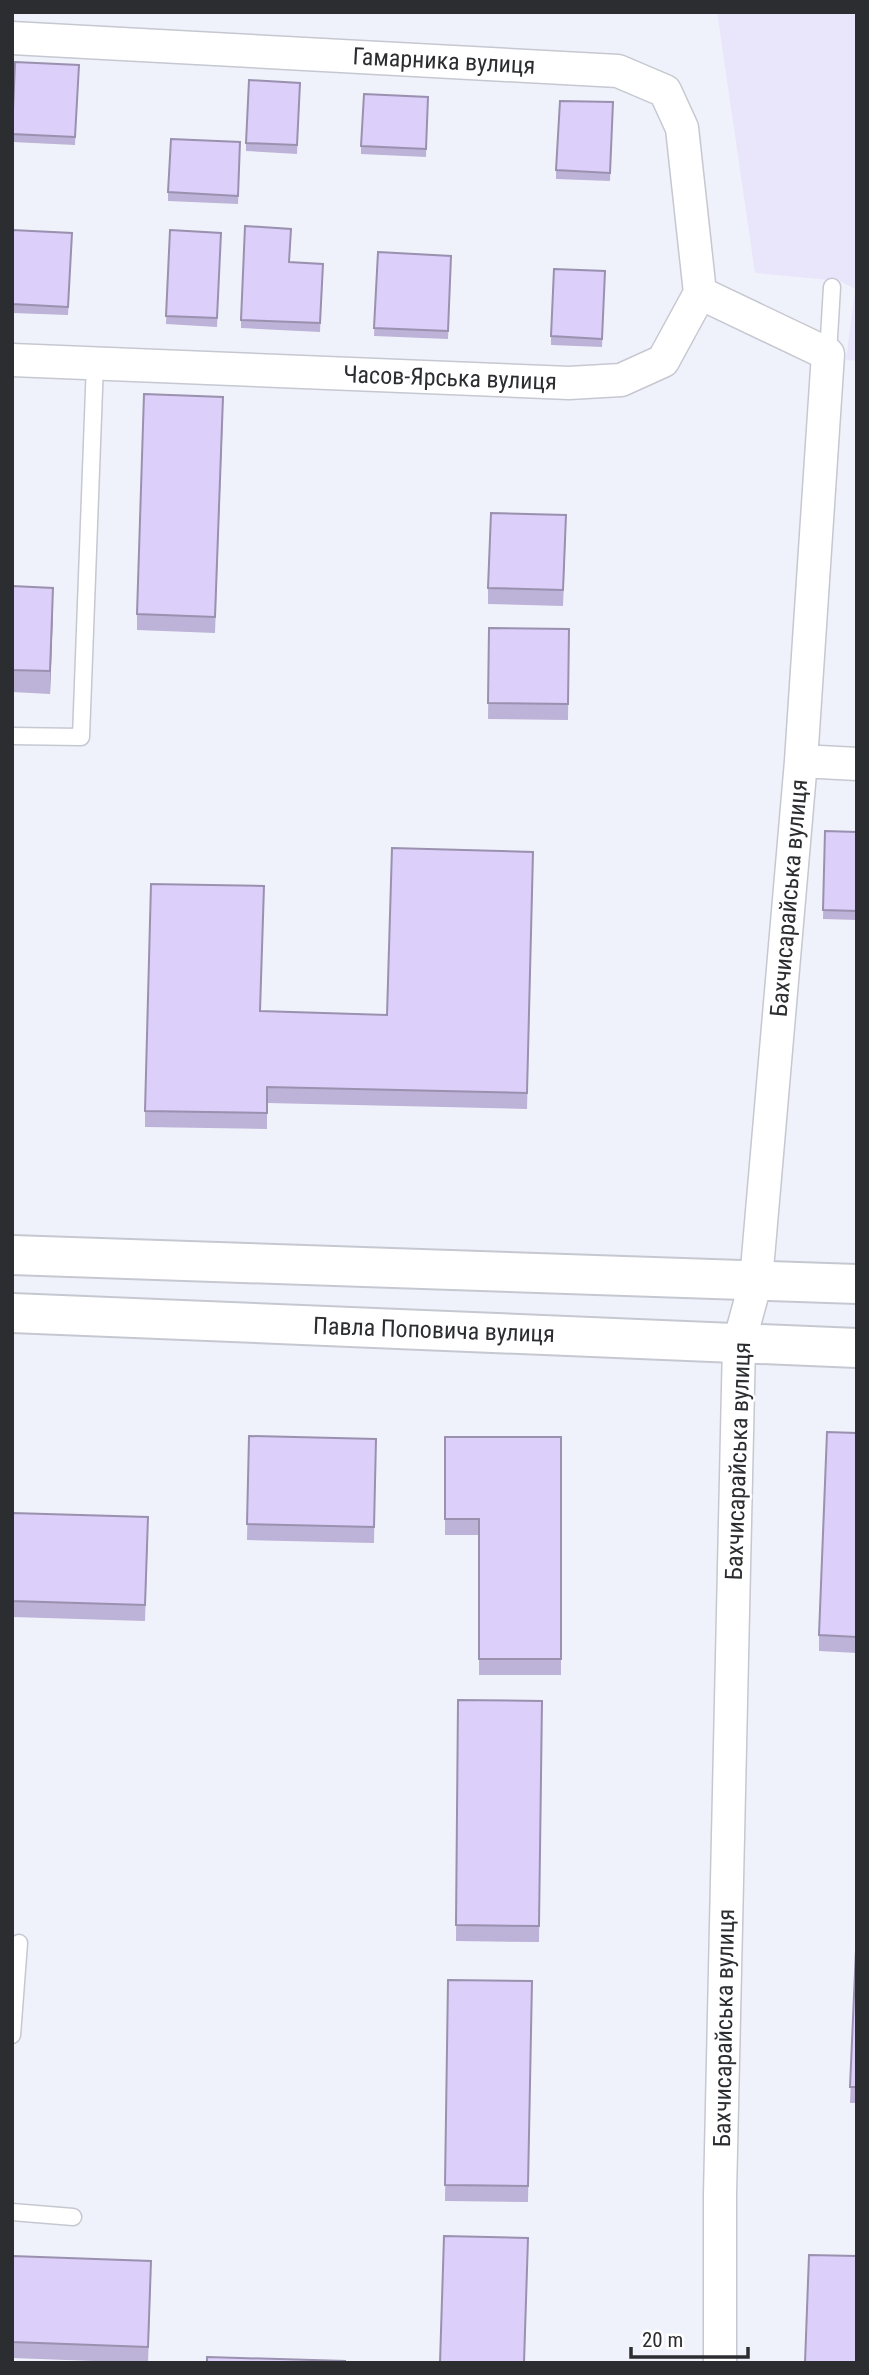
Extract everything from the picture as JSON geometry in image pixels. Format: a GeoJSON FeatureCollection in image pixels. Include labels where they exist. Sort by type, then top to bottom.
{"type":"FeatureCollection","features":[{"type":"Feature","properties":{"kind":"main road"},"geometry":{"type":"LineString","coordinates":[[12,1255],[857,1284]]}},
{"type":"Feature","properties":{"kind":"main road","name":"Павла Поповича вулиця"},"geometry":{"type":"LineString","coordinates":[[12,1313],[857,1348]]}},
{"type":"Feature","properties":{"kind":"street","name":"Гамарника вулиця"},"geometry":{"type":"LineString","coordinates":[[12,38],[618,71],[665,91],[682,128],[700,293]]}},
{"type":"Feature","properties":{"kind":"street"},"geometry":{"type":"LineString","coordinates":[[700,293],[828,354]]}},
{"type":"Feature","properties":{"kind":"street","name":"Часов-Ярська вулиця"},"geometry":{"type":"LineString","coordinates":[[12,360],[569,383],[621,380],[663,362],[700,293]]}},
{"type":"Feature","properties":{"kind":"street","name":"Бахчисарайська вулиця"},"geometry":{"type":"LineString","coordinates":[[720,2363],[720,2195],[739,1343],[756,1281],[801,761],[828,354]]}},
{"type":"Feature","properties":{"kind":"street"},"geometry":{"type":"LineString","coordinates":[[801,761],[857,764]]}},
{"type":"Feature","properties":{"kind":"lane"},"geometry":{"type":"LineString","coordinates":[[828,354],[832,287]]}},
{"type":"Feature","properties":{"kind":"lane"},"geometry":{"type":"LineString","coordinates":[[12,736],[81,737],[95,363]]}},
{"type":"Feature","properties":{"kind":"lane"},"geometry":{"type":"LineString","coordinates":[[12,2035],[19,1943]]}},
{"type":"Feature","properties":{"kind":"lane"},"geometry":{"type":"LineString","coordinates":[[12,2213],[73,2217]]}},
{"type":"Feature","properties":{"kind":"shaded area"},"geometry":{"type":"Polygon","coordinates":[[[717,12],[857,12],[857,361],[846,360],[855,289],[840,281],[755,273],[717,12]]]}},
{"type":"Feature","properties":{"kind":"building"},"geometry":{"type":"Polygon","coordinates":[[[15,62],[79,65],[75,137],[12,134],[15,62]]]}},
{"type":"Feature","properties":{"kind":"building"},"geometry":{"type":"Polygon","coordinates":[[[249,80],[300,83],[297,145],[246,143],[249,80]]]}},
{"type":"Feature","properties":{"kind":"building"},"geometry":{"type":"Polygon","coordinates":[[[364,94],[428,97],[426,149],[361,146],[364,94]]]}},
{"type":"Feature","properties":{"kind":"building"},"geometry":{"type":"Polygon","coordinates":[[[560,101],[613,102],[610,173],[556,170],[560,101]]]}},
{"type":"Feature","properties":{"kind":"building"},"geometry":{"type":"Polygon","coordinates":[[[171,139],[240,142],[238,196],[168,192],[171,139]]]}},
{"type":"Feature","properties":{"kind":"building"},"geometry":{"type":"Polygon","coordinates":[[[245,226],[291,229],[289,262],[323,264],[320,323],[241,320],[245,226]]]}},
{"type":"Feature","properties":{"kind":"building"},"geometry":{"type":"Polygon","coordinates":[[[12,230],[72,233],[68,307],[12,304],[12,230]]]}},
{"type":"Feature","properties":{"kind":"building"},"geometry":{"type":"Polygon","coordinates":[[[170,230],[221,233],[217,318],[166,316],[170,230]]]}},
{"type":"Feature","properties":{"kind":"building"},"geometry":{"type":"Polygon","coordinates":[[[378,252],[451,256],[448,331],[374,328],[378,252]]]}},
{"type":"Feature","properties":{"kind":"building"},"geometry":{"type":"Polygon","coordinates":[[[554,269],[605,271],[602,339],[551,336],[554,269]]]}},
{"type":"Feature","properties":{"kind":"building"},"geometry":{"type":"Polygon","coordinates":[[[144,394],[223,397],[215,617],[137,614],[144,394]]]}},
{"type":"Feature","properties":{"kind":"building"},"geometry":{"type":"Polygon","coordinates":[[[491,513],[566,515],[563,590],[488,588],[491,513]]]}},
{"type":"Feature","properties":{"kind":"building"},"geometry":{"type":"Polygon","coordinates":[[[12,586],[53,588],[50,671],[12,670],[12,586]]]}},
{"type":"Feature","properties":{"kind":"building"},"geometry":{"type":"Polygon","coordinates":[[[489,628],[569,629],[568,704],[488,703],[489,628]]]}},
{"type":"Feature","properties":{"kind":"building"},"geometry":{"type":"Polygon","coordinates":[[[825,831],[857,832],[857,911],[823,910],[825,831]]]}},
{"type":"Feature","properties":{"kind":"building"},"geometry":{"type":"Polygon","coordinates":[[[392,848],[533,852],[527,1093],[267,1087],[267,1113],[145,1111],[151,884],[264,886],[260,1011],[387,1015],[392,848]]]}},
{"type":"Feature","properties":{"kind":"building"},"geometry":{"type":"Polygon","coordinates":[[[827,1432],[857,1433],[857,1637],[819,1635],[827,1432]]]}},
{"type":"Feature","properties":{"kind":"building"},"geometry":{"type":"Polygon","coordinates":[[[249,1436],[376,1439],[374,1527],[247,1524],[249,1436]]]}},
{"type":"Feature","properties":{"kind":"building"},"geometry":{"type":"Polygon","coordinates":[[[445,1437],[561,1437],[561,1659],[479,1659],[479,1519],[445,1519],[445,1437]]]}},
{"type":"Feature","properties":{"kind":"building"},"geometry":{"type":"Polygon","coordinates":[[[12,1513],[148,1517],[145,1605],[12,1601],[12,1513]]]}},
{"type":"Feature","properties":{"kind":"building"},"geometry":{"type":"Polygon","coordinates":[[[458,1700],[542,1701],[539,1926],[456,1925],[458,1700]]]}},
{"type":"Feature","properties":{"kind":"building"},"geometry":{"type":"Polygon","coordinates":[[[857,1927],[857,2087],[850,2087],[857,1927]]]}},
{"type":"Feature","properties":{"kind":"building"},"geometry":{"type":"Polygon","coordinates":[[[448,1980],[532,1981],[528,2186],[445,2185],[448,1980]]]}},
{"type":"Feature","properties":{"kind":"building"},"geometry":{"type":"Polygon","coordinates":[[[444,2236],[528,2238],[524,2363],[440,2363],[444,2236]]]}},
{"type":"Feature","properties":{"kind":"building"},"geometry":{"type":"Polygon","coordinates":[[[809,2255],[857,2256],[857,2363],[805,2363],[809,2255]]]}},
{"type":"Feature","properties":{"kind":"building"},"geometry":{"type":"Polygon","coordinates":[[[12,2256],[151,2261],[148,2347],[12,2342],[12,2256]]]}},
{"type":"Feature","properties":{"kind":"building"},"geometry":{"type":"Polygon","coordinates":[[[207,2357],[345,2361],[345,2363],[207,2363],[207,2357]]]}}]}
